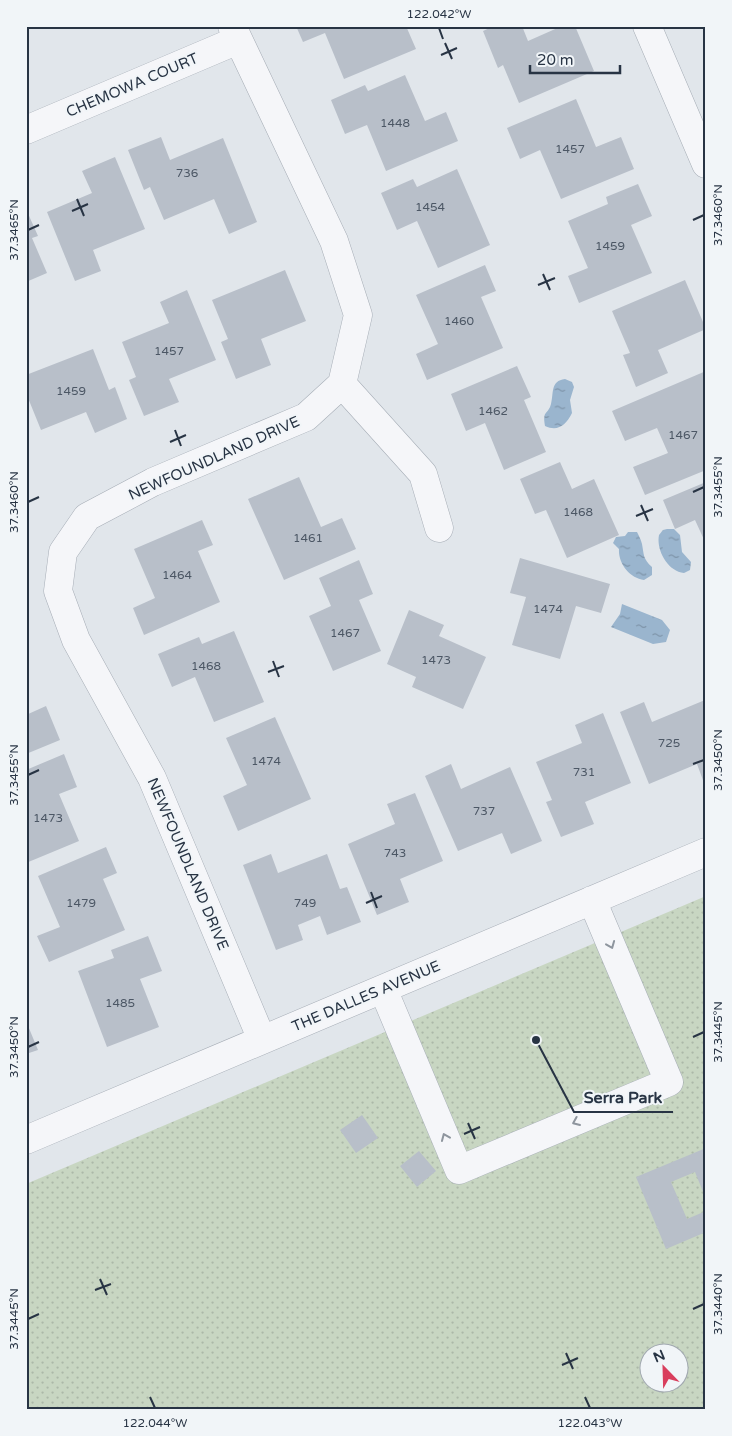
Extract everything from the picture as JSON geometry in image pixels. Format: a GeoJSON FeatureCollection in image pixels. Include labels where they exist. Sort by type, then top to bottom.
{"type":"FeatureCollection","features":[{"type":"Feature","properties":{"kind":"street"},"geometry":{"type":"LineString","coordinates":[[647,26],[706,164]]}},
{"type":"Feature","properties":{"kind":"street"},"geometry":{"type":"LineString","coordinates":[[235,33],[334,241],[358,315],[342,384],[423,474],[439,528]]}},
{"type":"Feature","properties":{"kind":"street","name":"CHEMOWA COURT"},"geometry":{"type":"LineString","coordinates":[[26,130],[235,33]]}},
{"type":"Feature","properties":{"kind":"street","name":"NEWFOUNDLAND DRIVE"},"geometry":{"type":"LineString","coordinates":[[262,1040],[152,778],[76,640],[58,591],[59,581],[63,552],[87,517],[153,482],[306,417],[342,384]]}},
{"type":"Feature","properties":{"kind":"street","name":"THE DALLES AVENUE"},"geometry":{"type":"LineString","coordinates":[[26,1140],[706,852]]}},
{"type":"Feature","properties":{"kind":"street"},"geometry":{"type":"LineString","coordinates":[[383,989],[459,1170],[651,1090],[669,1082],[592,900]]}},
{"type":"Feature","properties":{"kind":"green space"},"geometry":{"type":"Polygon","coordinates":[[[706,896],[706,1410],[26,1410],[26,1184],[706,896]]]}},
{"type":"Feature","properties":{"kind":"water"},"geometry":{"type":"Polygon","coordinates":[[[565,379],[572,382],[574,387],[570,400],[572,413],[564,424],[558,428],[550,428],[545,426],[545,415],[551,404],[555,385],[560,380],[565,379]]]}},
{"type":"Feature","properties":{"kind":"water"},"geometry":{"type":"Polygon","coordinates":[[[674,529],[680,535],[682,552],[691,562],[690,570],[684,573],[672,568],[661,553],[659,535],[663,530],[674,529]]]}},
{"type":"Feature","properties":{"kind":"water"},"geometry":{"type":"Polygon","coordinates":[[[628,532],[637,532],[642,542],[645,559],[652,567],[652,575],[644,580],[634,576],[626,569],[619,555],[619,549],[613,543],[616,537],[625,536],[628,532]]]}},
{"type":"Feature","properties":{"kind":"water"},"geometry":{"type":"Polygon","coordinates":[[[622,604],[662,620],[670,630],[666,642],[653,644],[611,627],[620,614],[622,604]]]}},
{"type":"Feature","properties":{"kind":"building"},"geometry":{"type":"Polygon","coordinates":[[[296,26],[381,26],[382,29],[388,26],[406,26],[416,49],[344,79],[325,33],[303,42],[296,26]]]}},
{"type":"Feature","properties":{"kind":"building"},"geometry":{"type":"Polygon","coordinates":[[[494,26],[522,26],[528,41],[562,26],[575,26],[594,71],[519,103],[503,65],[498,68],[483,31],[494,26]]]}},
{"type":"Feature","properties":{"kind":"building"},"geometry":{"type":"Polygon","coordinates":[[[405,75],[425,121],[446,112],[458,141],[386,171],[367,125],[345,134],[331,100],[365,85],[368,91],[405,75]]]}},
{"type":"Feature","properties":{"kind":"building"},"geometry":{"type":"Polygon","coordinates":[[[576,99],[596,147],[621,137],[634,169],[561,199],[540,150],[520,159],[507,128],[576,99]]]}},
{"type":"Feature","properties":{"kind":"building"},"geometry":{"type":"Polygon","coordinates":[[[161,137],[170,160],[223,138],[257,222],[229,234],[214,199],[164,220],[150,187],[144,190],[128,150],[161,137]]]}},
{"type":"Feature","properties":{"kind":"building"},"geometry":{"type":"Polygon","coordinates":[[[115,157],[145,229],[93,250],[101,271],[75,281],[47,212],[92,193],[82,171],[115,157]]]}},
{"type":"Feature","properties":{"kind":"building"},"geometry":{"type":"Polygon","coordinates":[[[457,169],[490,245],[438,268],[417,221],[397,230],[381,193],[413,179],[417,187],[457,169]]]}},
{"type":"Feature","properties":{"kind":"building"},"geometry":{"type":"Polygon","coordinates":[[[638,184],[652,216],[631,225],[652,273],[579,303],[568,276],[588,268],[568,221],[608,204],[606,197],[638,184]]]}},
{"type":"Feature","properties":{"kind":"building"},"geometry":{"type":"Polygon","coordinates":[[[26,209],[38,236],[32,238],[47,273],[26,282],[26,209]]]}},
{"type":"Feature","properties":{"kind":"building"},"geometry":{"type":"Polygon","coordinates":[[[485,265],[496,291],[481,297],[503,348],[427,380],[416,354],[438,344],[416,295],[485,265]]]}},
{"type":"Feature","properties":{"kind":"building"},"geometry":{"type":"Polygon","coordinates":[[[285,270],[306,321],[261,339],[271,365],[236,379],[221,342],[228,339],[212,300],[285,270]]]}},
{"type":"Feature","properties":{"kind":"building"},"geometry":{"type":"Polygon","coordinates":[[[685,280],[706,329],[658,350],[668,373],[636,387],[623,355],[630,353],[612,311],[685,280]]]}},
{"type":"Feature","properties":{"kind":"building"},"geometry":{"type":"Polygon","coordinates":[[[187,290],[216,360],[169,379],[179,402],[144,416],[129,380],[136,377],[122,342],[169,323],[160,302],[187,290]]]}},
{"type":"Feature","properties":{"kind":"building"},"geometry":{"type":"Polygon","coordinates":[[[93,349],[109,390],[115,387],[127,419],[95,433],[86,412],[41,430],[26,393],[26,375],[93,349]]]}},
{"type":"Feature","properties":{"kind":"building"},"geometry":{"type":"Polygon","coordinates":[[[517,366],[531,397],[524,400],[546,452],[504,470],[485,423],[466,431],[451,394],[517,366]]]}},
{"type":"Feature","properties":{"kind":"building"},"geometry":{"type":"Polygon","coordinates":[[[706,371],[706,470],[645,495],[633,467],[668,453],[657,428],[625,441],[612,411],[706,371]]]}},
{"type":"Feature","properties":{"kind":"building"},"geometry":{"type":"Polygon","coordinates":[[[560,462],[572,489],[594,479],[619,535],[567,558],[546,510],[535,514],[520,479],[560,462]]]}},
{"type":"Feature","properties":{"kind":"building"},"geometry":{"type":"Polygon","coordinates":[[[299,477],[321,527],[342,518],[356,549],[284,580],[248,499],[299,477]]]}},
{"type":"Feature","properties":{"kind":"building"},"geometry":{"type":"Polygon","coordinates":[[[706,482],[706,544],[695,520],[675,529],[663,500],[706,482]]]}},
{"type":"Feature","properties":{"kind":"building"},"geometry":{"type":"Polygon","coordinates":[[[202,520],[213,545],[198,551],[220,602],[144,635],[133,608],[155,598],[134,549],[202,520]]]}},
{"type":"Feature","properties":{"kind":"building"},"geometry":{"type":"Polygon","coordinates":[[[520,558],[610,584],[601,613],[576,606],[560,659],[512,645],[526,597],[510,593],[520,558]]]}},
{"type":"Feature","properties":{"kind":"building"},"geometry":{"type":"Polygon","coordinates":[[[359,560],[373,594],[359,600],[381,651],[333,671],[309,616],[331,606],[319,578],[359,560]]]}},
{"type":"Feature","properties":{"kind":"building"},"geometry":{"type":"Polygon","coordinates":[[[409,610],[444,625],[439,636],[486,657],[463,709],[412,687],[416,677],[387,664],[409,610]]]}},
{"type":"Feature","properties":{"kind":"building"},"geometry":{"type":"Polygon","coordinates":[[[234,631],[264,702],[214,722],[195,677],[172,687],[158,654],[199,637],[202,644],[234,631]]]}},
{"type":"Feature","properties":{"kind":"building"},"geometry":{"type":"Polygon","coordinates":[[[705,700],[706,782],[704,783],[697,764],[649,784],[620,712],[644,702],[652,722],[705,700]]]}},
{"type":"Feature","properties":{"kind":"building"},"geometry":{"type":"Polygon","coordinates":[[[46,706],[60,740],[26,754],[26,715],[46,706]]]}},
{"type":"Feature","properties":{"kind":"building"},"geometry":{"type":"Polygon","coordinates":[[[603,713],[631,783],[585,802],[594,824],[561,837],[546,802],[552,800],[536,762],[582,743],[575,725],[603,713]]]}},
{"type":"Feature","properties":{"kind":"building"},"geometry":{"type":"Polygon","coordinates":[[[275,717],[311,799],[238,831],[223,796],[247,785],[226,738],[275,717]]]}},
{"type":"Feature","properties":{"kind":"building"},"geometry":{"type":"Polygon","coordinates":[[[64,754],[77,787],[59,794],[79,841],[26,863],[26,770],[64,754]]]}},
{"type":"Feature","properties":{"kind":"building"},"geometry":{"type":"Polygon","coordinates":[[[451,764],[461,789],[510,767],[542,841],[511,854],[502,833],[458,851],[425,776],[451,764]]]}},
{"type":"Feature","properties":{"kind":"building"},"geometry":{"type":"Polygon","coordinates":[[[415,793],[443,861],[400,879],[409,902],[377,915],[348,844],[395,824],[387,804],[415,793]]]}},
{"type":"Feature","properties":{"kind":"building"},"geometry":{"type":"Polygon","coordinates":[[[106,847],[117,873],[103,879],[125,930],[49,962],[37,936],[60,927],[38,876],[106,847]]]}},
{"type":"Feature","properties":{"kind":"building"},"geometry":{"type":"Polygon","coordinates":[[[271,854],[278,873],[327,854],[340,889],[347,887],[361,922],[327,935],[320,916],[298,925],[303,940],[276,950],[243,865],[271,854]]]}},
{"type":"Feature","properties":{"kind":"building"},"geometry":{"type":"Polygon","coordinates":[[[148,936],[162,971],[140,979],[159,1027],[107,1047],[78,971],[114,958],[111,950],[148,936]]]}},
{"type":"Feature","properties":{"kind":"building"},"geometry":{"type":"Polygon","coordinates":[[[26,1021],[38,1050],[26,1054],[26,1021]]]}},
{"type":"Feature","properties":{"kind":"building"},"geometry":{"type":"Polygon","coordinates":[[[362,1115],[378,1138],[356,1153],[340,1130],[362,1115]]]}},
{"type":"Feature","properties":{"kind":"building"},"geometry":{"type":"Polygon","coordinates":[[[706,1148],[706,1199],[695,1172],[671,1182],[687,1219],[706,1211],[706,1232],[666,1249],[636,1177],[706,1148]]]}},
{"type":"Feature","properties":{"kind":"building"},"geometry":{"type":"Polygon","coordinates":[[[419,1151],[436,1171],[417,1187],[400,1166],[419,1151]]]}},
{"type":"Feature","properties":{"kind":"place","name":"Serra Park"},"geometry":{"type":"Point","coordinates":[536,1040]}}]}
